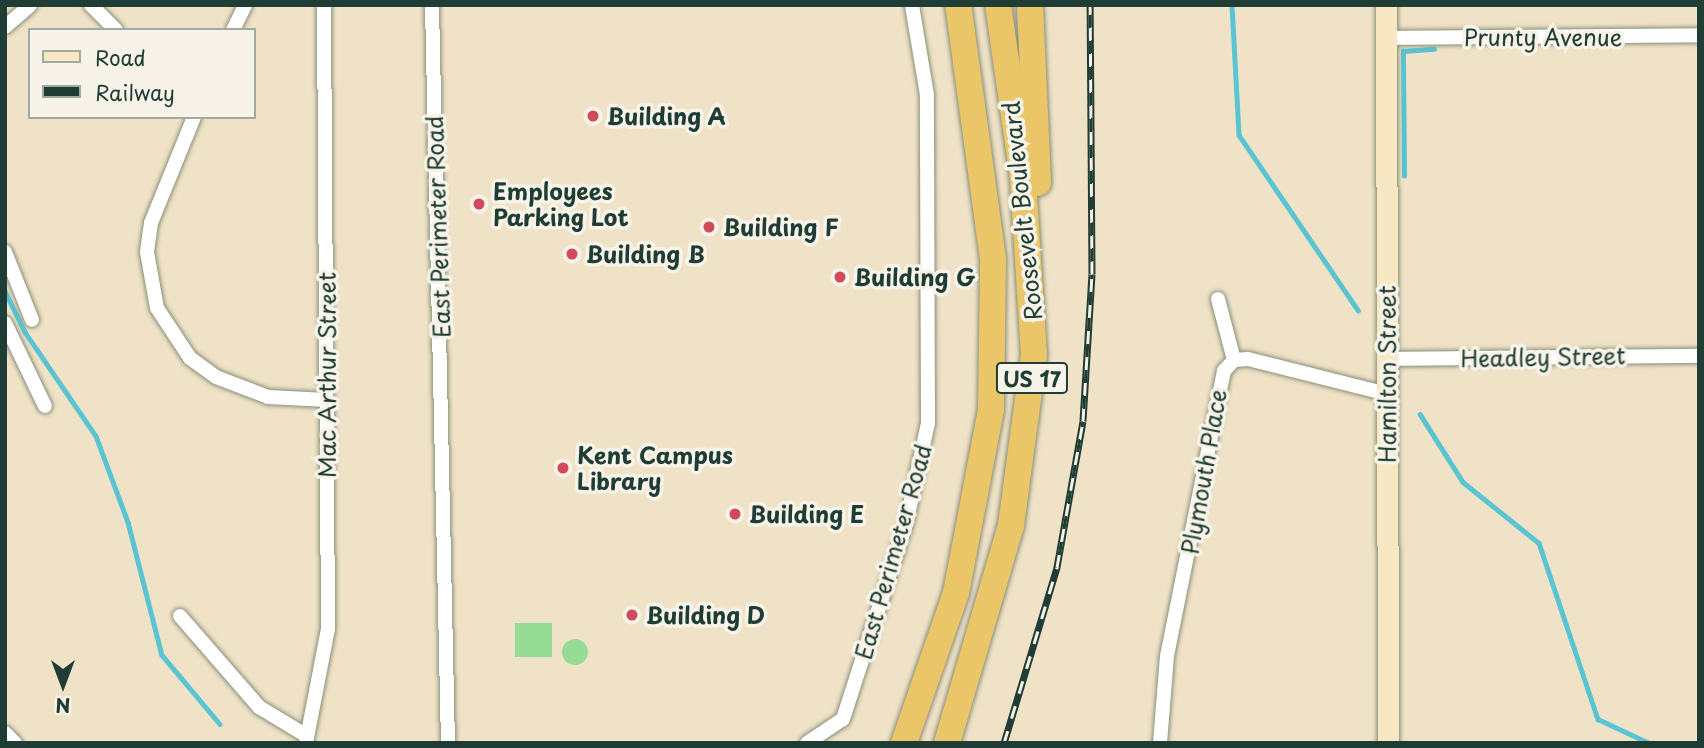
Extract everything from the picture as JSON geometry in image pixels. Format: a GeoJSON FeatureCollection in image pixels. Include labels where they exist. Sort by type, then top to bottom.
{"type":"FeatureCollection","features":[{"type":"Feature","properties":{"kind":"highway","name":"Roosevelt Boulevard"},"geometry":{"type":"LineString","coordinates":[[904,743],[956,593],[991,409],[993,259],[958,5]]}},
{"type":"Feature","properties":{"kind":"highway","name":"Roosevelt Boulevard"},"geometry":{"type":"LineString","coordinates":[[947,743],[1012,525],[1030,411],[1034,310],[1023,178],[998,5]]}},
{"type":"Feature","properties":{"kind":"highway"},"geometry":{"type":"LineString","coordinates":[[1030,5],[1038,188],[1034,310]]}},
{"type":"Feature","properties":{"kind":"street"},"geometry":{"type":"LineString","coordinates":[[5,27],[30,5]]}},
{"type":"Feature","properties":{"kind":"street"},"geometry":{"type":"LineString","coordinates":[[90,5],[114,28]]}},
{"type":"Feature","properties":{"kind":"street"},"geometry":{"type":"LineString","coordinates":[[234,28],[244,5]]}},
{"type":"Feature","properties":{"kind":"street","name":"Mac Arthur Street"},"geometry":{"type":"LineString","coordinates":[[306,739],[328,629],[324,5]]}},
{"type":"Feature","properties":{"kind":"street","name":"East Perimeter Road"},"geometry":{"type":"LineString","coordinates":[[432,5],[448,743]]}},
{"type":"Feature","properties":{"kind":"street","name":"East Perimeter Road"},"geometry":{"type":"LineString","coordinates":[[807,743],[843,719],[906,524],[928,423],[927,94],[912,5]]}},
{"type":"Feature","properties":{"kind":"street","name":"Hamilton Street"},"geometry":{"type":"LineString","coordinates":[[1386,5],[1388,743]]}},
{"type":"Feature","properties":{"kind":"street","name":"Prunty Avenue"},"geometry":{"type":"LineString","coordinates":[[1386,38],[1699,35]]}},
{"type":"Feature","properties":{"kind":"street"},"geometry":{"type":"LineString","coordinates":[[193,119],[150,223],[147,252],[157,308],[190,358],[216,377],[268,397],[327,400]]}},
{"type":"Feature","properties":{"kind":"street"},"geometry":{"type":"LineString","coordinates":[[5,253],[32,320]]}},
{"type":"Feature","properties":{"kind":"street"},"geometry":{"type":"LineString","coordinates":[[1218,299],[1234,360]]}},
{"type":"Feature","properties":{"kind":"street"},"geometry":{"type":"LineString","coordinates":[[5,323],[45,406]]}},
{"type":"Feature","properties":{"kind":"street","name":"Headley Street"},"geometry":{"type":"LineString","coordinates":[[1387,359],[1699,356]]}},
{"type":"Feature","properties":{"kind":"street","name":"Plymouth Place"},"geometry":{"type":"LineString","coordinates":[[1160,743],[1167,656],[1218,388],[1234,360],[1387,394]]}},
{"type":"Feature","properties":{"kind":"street"},"geometry":{"type":"LineString","coordinates":[[180,616],[259,707],[306,739]]}},
{"type":"Feature","properties":{"kind":"street"},"geometry":{"type":"LineString","coordinates":[[5,733],[15,743]]}},
{"type":"Feature","properties":{"kind":"green space"},"geometry":{"type":"Polygon","coordinates":[[[515,623],[552,623],[552,657],[515,657],[515,623]]]}},
{"type":"Feature","properties":{"kind":"green space"},"geometry":{"type":"Polygon","coordinates":[[[575,639],[584,643],[588,652],[584,661],[575,665],[566,661],[562,652],[566,643],[575,639]]]}},
{"type":"Feature","properties":{"kind":"waterway"},"geometry":{"type":"LineString","coordinates":[[1232,5],[1239,135],[1358,310]]}},
{"type":"Feature","properties":{"kind":"waterway"},"geometry":{"type":"LineString","coordinates":[[1404,176],[1403,51],[1434,49]]}},
{"type":"Feature","properties":{"kind":"waterway"},"geometry":{"type":"LineString","coordinates":[[5,291],[25,332],[96,436],[128,522],[162,655],[220,724]]}},
{"type":"Feature","properties":{"kind":"waterway"},"geometry":{"type":"LineString","coordinates":[[1420,414],[1463,482],[1539,543],[1598,719],[1649,743]]}},
{"type":"Feature","properties":{"kind":"railway"},"geometry":{"type":"LineString","coordinates":[[1004,743],[1057,567],[1083,421],[1092,274],[1090,5]]}},
{"type":"Feature","properties":{"kind":"place","name":"Building A"},"geometry":{"type":"Point","coordinates":[593,116]}},
{"type":"Feature","properties":{"kind":"place","name":"Employees Parking Lot"},"geometry":{"type":"Point","coordinates":[479,204]}},
{"type":"Feature","properties":{"kind":"place","name":"Building F"},"geometry":{"type":"Point","coordinates":[709,227]}},
{"type":"Feature","properties":{"kind":"place","name":"Building B"},"geometry":{"type":"Point","coordinates":[572,254]}},
{"type":"Feature","properties":{"kind":"place","name":"Building G"},"geometry":{"type":"Point","coordinates":[840,277]}},
{"type":"Feature","properties":{"kind":"place","name":"Kent Campus Library"},"geometry":{"type":"Point","coordinates":[563,468]}},
{"type":"Feature","properties":{"kind":"place","name":"Building E"},"geometry":{"type":"Point","coordinates":[735,514]}},
{"type":"Feature","properties":{"kind":"place","name":"Building D"},"geometry":{"type":"Point","coordinates":[632,615]}}]}
